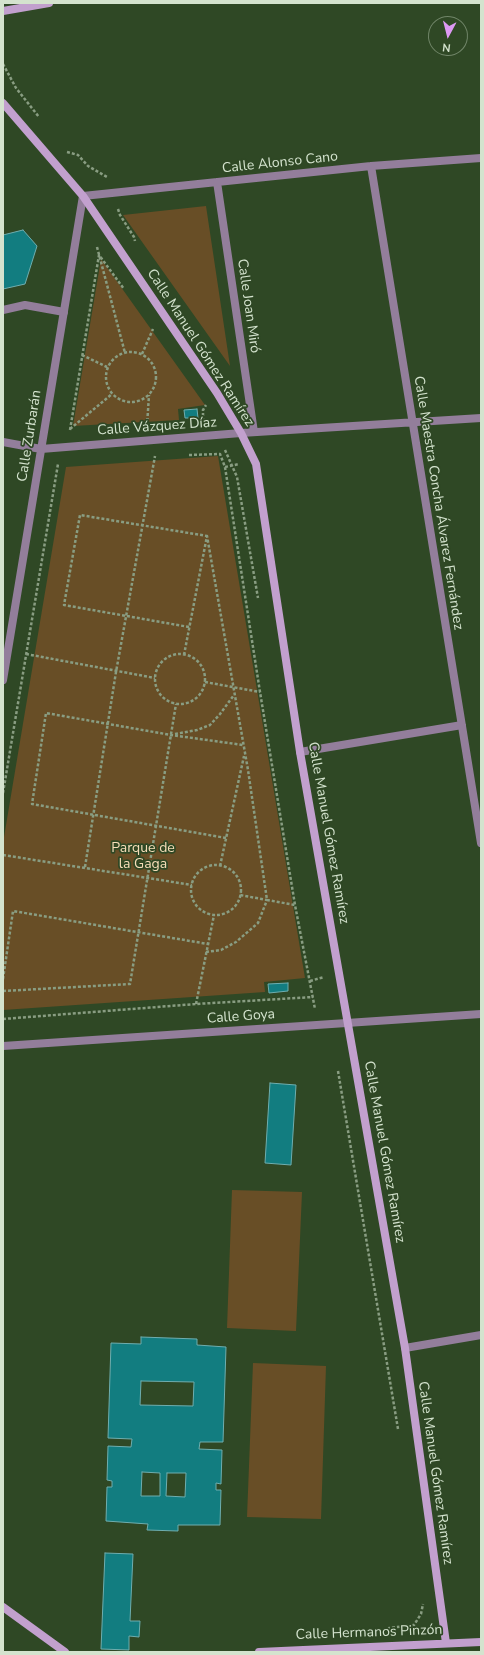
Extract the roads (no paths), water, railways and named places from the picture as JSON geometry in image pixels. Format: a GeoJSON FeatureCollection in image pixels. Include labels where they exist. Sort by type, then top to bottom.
{"type":"FeatureCollection","features":[{"type":"Feature","properties":{"kind":"street"},"geometry":{"type":"LineString","coordinates":[[3,11],[49,3]]}},
{"type":"Feature","properties":{"kind":"street","name":"Calle Manuel Gómez Ramírez"},"geometry":{"type":"LineString","coordinates":[[3,103],[83,196],[217,393],[241,433],[256,464],[300,752],[405,1348],[446,1643]]}},
{"type":"Feature","properties":{"kind":"street","name":"Calle Alonso Cano"},"geometry":{"type":"LineString","coordinates":[[83,196],[371,166],[481,158]]}},
{"type":"Feature","properties":{"kind":"street","name":"Calle Maestra Concha Álvarez Fernández"},"geometry":{"type":"LineString","coordinates":[[371,166],[481,843]]}},
{"type":"Feature","properties":{"kind":"street","name":"Calle Joan Miró"},"geometry":{"type":"LineString","coordinates":[[217,182],[254,432]]}},
{"type":"Feature","properties":{"kind":"street","name":"Calle Zurbarán"},"geometry":{"type":"LineString","coordinates":[[3,680],[6,640],[41,449],[83,196]]}},
{"type":"Feature","properties":{"kind":"street"},"geometry":{"type":"LineString","coordinates":[[3,310],[25,305],[64,312]]}},
{"type":"Feature","properties":{"kind":"street","name":"Calle Vázquez Díaz"},"geometry":{"type":"LineString","coordinates":[[3,442],[41,449],[254,432],[481,418]]}},
{"type":"Feature","properties":{"kind":"street"},"geometry":{"type":"LineString","coordinates":[[300,752],[462,725]]}},
{"type":"Feature","properties":{"kind":"street","name":"Calle Goya"},"geometry":{"type":"LineString","coordinates":[[3,1046],[481,1014]]}},
{"type":"Feature","properties":{"kind":"street"},"geometry":{"type":"LineString","coordinates":[[405,1348],[481,1335]]}},
{"type":"Feature","properties":{"kind":"street"},"geometry":{"type":"LineString","coordinates":[[3,1607],[65,1652]]}},
{"type":"Feature","properties":{"kind":"street","name":"Calle Hermanos Pinzón"},"geometry":{"type":"LineString","coordinates":[[259,1652],[481,1642]]}},
{"type":"Feature","properties":{"kind":"park label","name":"Parque de la Gaga"},"geometry":{"type":"Point","coordinates":[143,858]}}]}
